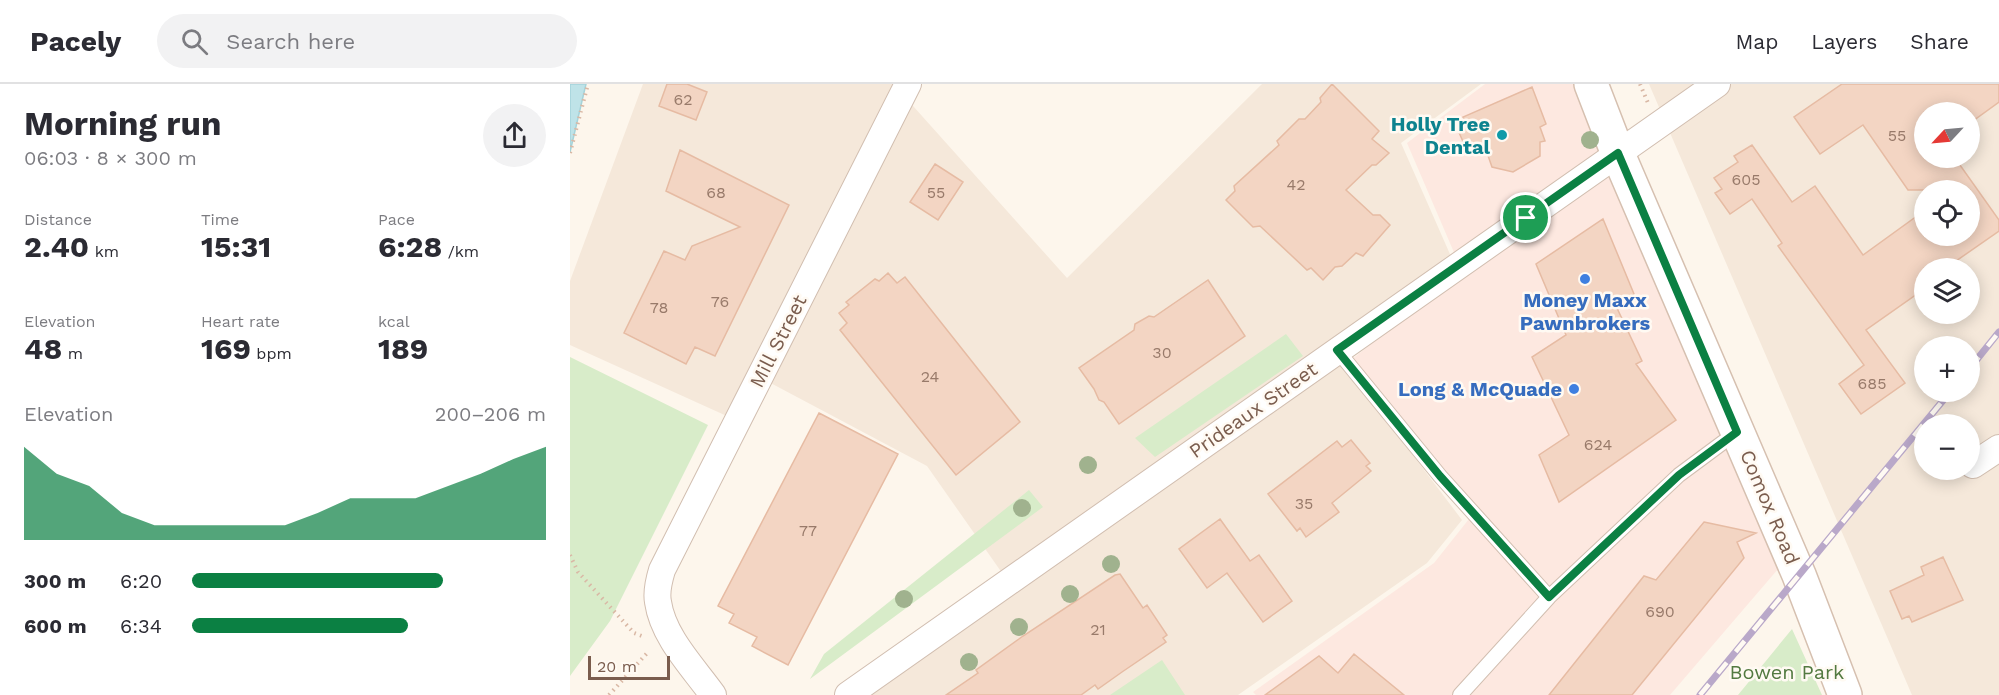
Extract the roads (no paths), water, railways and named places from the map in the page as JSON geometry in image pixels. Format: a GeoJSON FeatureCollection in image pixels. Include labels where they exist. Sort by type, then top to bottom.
{"type":"FeatureCollection","features":[{"type":"Feature","properties":{"kind":"main road","name":"Comox Road"},"geometry":{"type":"LineString","coordinates":[[1591,84],[1618,153],[1808,598],[1845,695]]}},
{"type":"Feature","properties":{"kind":"main road","name":"Comox Road"},"geometry":{"type":"LineString","coordinates":[[1808,598],[1858,695]]}},
{"type":"Feature","properties":{"kind":"street","name":"Mill Street"},"geometry":{"type":"LineString","coordinates":[[713,695],[668,631],[657,601],[662,570],[908,84]]}},
{"type":"Feature","properties":{"kind":"street","name":"Prideaux Street"},"geometry":{"type":"LineString","coordinates":[[848,695],[1717,84]]}},
{"type":"Feature","properties":{"kind":"street"},"geometry":{"type":"LineString","coordinates":[[1980,460],[1999,448]]}},
{"type":"Feature","properties":{"kind":"lane"},"geometry":{"type":"LineString","coordinates":[[1337,350],[1440,476],[1549,597]]}},
{"type":"Feature","properties":{"kind":"lane"},"geometry":{"type":"LineString","coordinates":[[1460,695],[1549,597],[1679,475],[1737,432]]}},
{"type":"Feature","properties":{"kind":"water"},"geometry":{"type":"Polygon","coordinates":[[[570,84],[586,84],[570,152],[570,84]]]}},
{"type":"Feature","properties":{"kind":"railway"},"geometry":{"type":"LineString","coordinates":[[1980,356],[1999,332]]}},
{"type":"Feature","properties":{"kind":"railway"},"geometry":{"type":"LineString","coordinates":[[1700,695],[1942,402]]}},
{"type":"Feature","properties":{"kind":"place","name":"Holly Tree Dental"},"geometry":{"type":"Point","coordinates":[1502,135]}},
{"type":"Feature","properties":{"kind":"place","name":"Money Maxx Pawnbrokers"},"geometry":{"type":"Point","coordinates":[1585,279]}},
{"type":"Feature","properties":{"kind":"place","name":"Long & McQuade"},"geometry":{"type":"Point","coordinates":[1574,389]}},
{"type":"Feature","properties":{"kind":"park label","name":"Bowen Park"},"geometry":{"type":"Point","coordinates":[1787,672]}}]}
